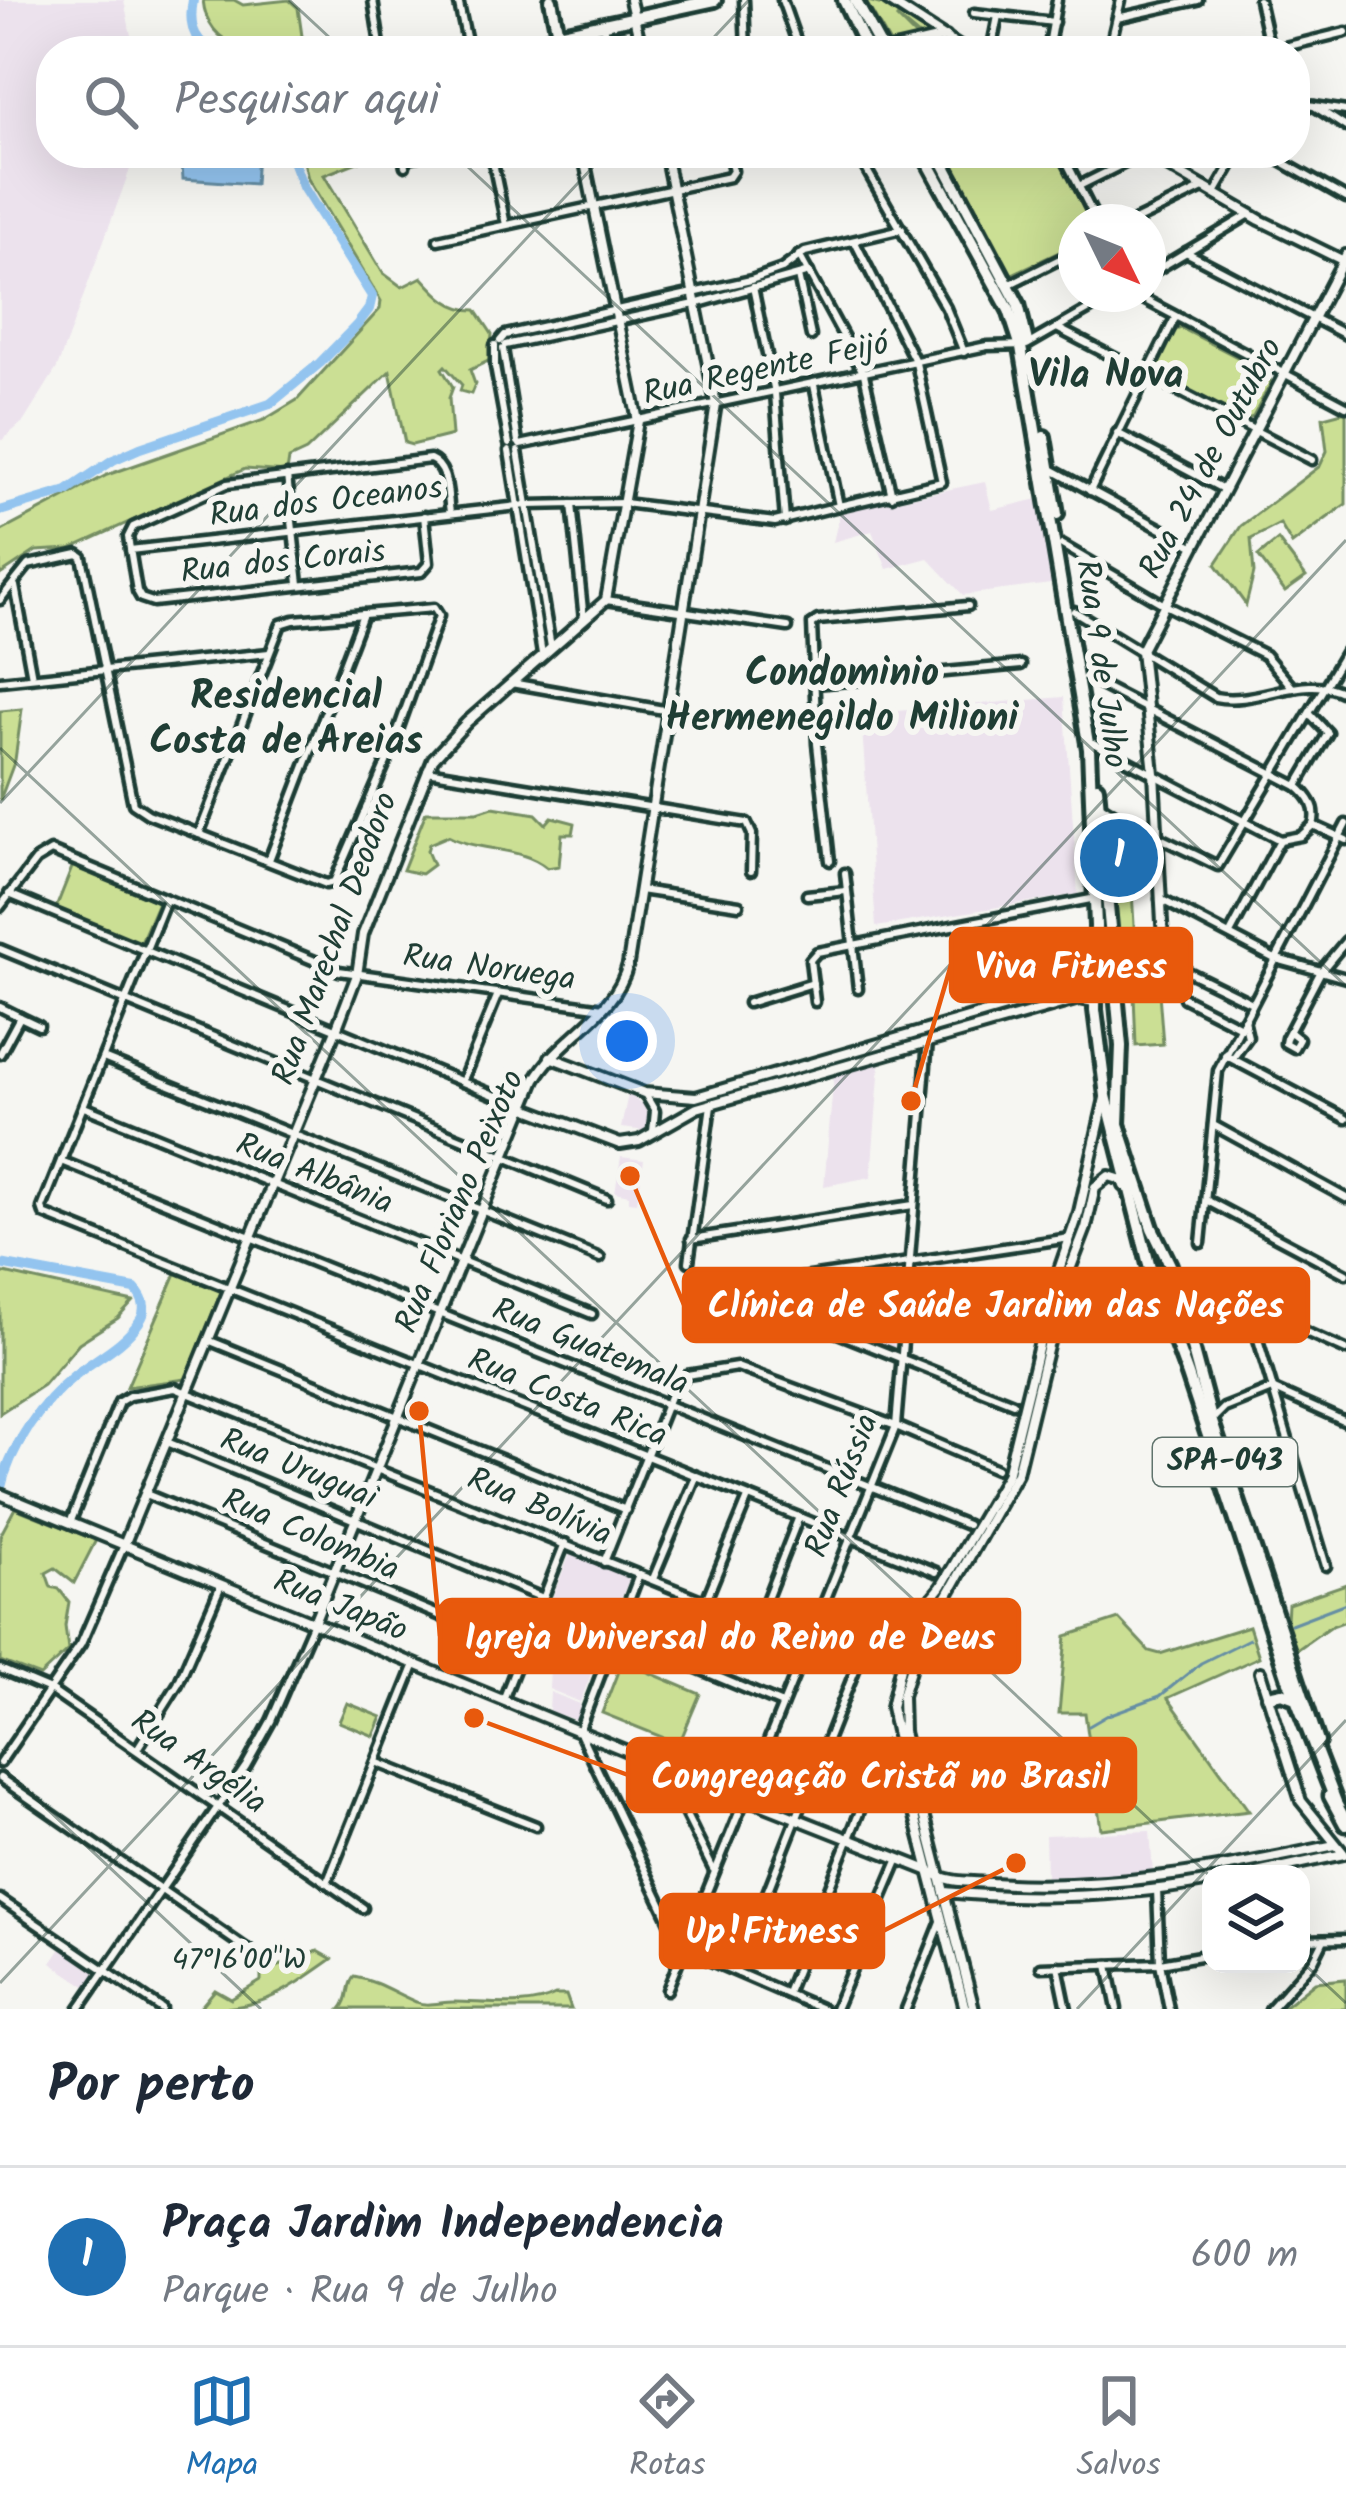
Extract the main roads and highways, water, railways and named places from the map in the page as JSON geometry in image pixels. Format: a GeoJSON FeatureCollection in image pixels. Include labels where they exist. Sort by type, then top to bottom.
{"type":"FeatureCollection","features":[{"type":"Feature","properties":{"kind":"highway"},"geometry":{"type":"LineString","coordinates":[[1333,1793],[1346,1810]]}},
{"type":"Feature","properties":{"kind":"highway"},"geometry":{"type":"LineString","coordinates":[[1333,1793],[1346,1823]]}},
{"type":"Feature","properties":{"kind":"main road"},"geometry":{"type":"LineString","coordinates":[[551,0],[558,34],[715,0]]}},
{"type":"Feature","properties":{"kind":"main road"},"geometry":{"type":"LineString","coordinates":[[844,0],[867,36]]}},
{"type":"Feature","properties":{"kind":"main road"},"geometry":{"type":"LineString","coordinates":[[855,0],[871,36]]}},
{"type":"Feature","properties":{"kind":"main road","name":"Rua 9 de Julho"},"geometry":{"type":"LineString","coordinates":[[931,168],[1023,341],[1093,742],[1095,1006],[1106,1096],[1167,1327],[1188,1376],[1286,1676],[1333,1793]]}},
{"type":"Feature","properties":{"kind":"main road","name":"Rua 9 de Julho"},"geometry":{"type":"LineString","coordinates":[[946,168],[1009,285],[1049,468],[1063,562]]}},
{"type":"Feature","properties":{"kind":"main road"},"geometry":{"type":"LineString","coordinates":[[1035,423],[1043,464],[1049,468]]}},
{"type":"Feature","properties":{"kind":"main road","name":"Rua 9 de Julho"},"geometry":{"type":"LineString","coordinates":[[1071,616],[1120,1046],[1116,1109],[1333,1793]]}},
{"type":"Feature","properties":{"kind":"main road"},"geometry":{"type":"LineString","coordinates":[[1096,898],[1103,905],[1108,932]]}},
{"type":"Feature","properties":{"kind":"main road"},"geometry":{"type":"LineString","coordinates":[[1095,981],[1104,979],[1115,1000],[1109,1018],[1103,1020],[1095,1006]]}},
{"type":"Feature","properties":{"kind":"main road"},"geometry":{"type":"LineString","coordinates":[[1098,1041],[1106,1034],[1114,1039],[1116,1109]]}},
{"type":"Feature","properties":{"kind":"main road"},"geometry":{"type":"LineString","coordinates":[[1153,1280],[1172,1274]]}},
{"type":"Feature","properties":{"kind":"main road"},"geometry":{"type":"LineString","coordinates":[[1167,1327],[1179,1331],[1183,1316]]}},
{"type":"Feature","properties":{"kind":"main road"},"geometry":{"type":"LineString","coordinates":[[1286,1676],[1267,1694],[1294,1697]]}},
{"type":"Feature","properties":{"kind":"water"},"geometry":{"type":"Polygon","coordinates":[[[182,168],[256,168],[255,184],[183,179],[182,168]]]}},
{"type":"Feature","properties":{"kind":"waterway"},"geometry":{"type":"LineString","coordinates":[[193,0],[191,15],[197,36]]}},
{"type":"Feature","properties":{"kind":"waterway"},"geometry":{"type":"LineString","coordinates":[[0,511],[67,491],[140,448],[270,404],[357,325],[372,296],[296,168]]}},
{"type":"Feature","properties":{"kind":"waterway"},"geometry":{"type":"LineString","coordinates":[[0,1264],[135,1289],[144,1309],[126,1338],[62,1386],[39,1412],[11,1459],[0,1491]]}},
{"type":"Feature","properties":{"kind":"waterway"},"geometry":{"type":"LineString","coordinates":[[1291,1624],[1346,1603]]}},
{"type":"Feature","properties":{"kind":"waterway"},"geometry":{"type":"LineString","coordinates":[[1089,1726],[1160,1696],[1201,1663],[1249,1639]]}},
{"type":"Feature","properties":{"kind":"place","name":"Praça Jardim Independencia"},"geometry":{"type":"Point","coordinates":[1119,858]}},
{"type":"Feature","properties":{"kind":"place","name":"Viva Fitness"},"geometry":{"type":"Point","coordinates":[911,1101]}},
{"type":"Feature","properties":{"kind":"place","name":"Clínica de Saúde Jardim das Nações"},"geometry":{"type":"Point","coordinates":[630,1176]}},
{"type":"Feature","properties":{"kind":"place","name":"Igreja Universal do Reino de Deus"},"geometry":{"type":"Point","coordinates":[419,1411]}},
{"type":"Feature","properties":{"kind":"place","name":"Congregação Cristã no Brasil"},"geometry":{"type":"Point","coordinates":[474,1718]}},
{"type":"Feature","properties":{"kind":"place","name":"Up!Fitness"},"geometry":{"type":"Point","coordinates":[1016,1863]}},
{"type":"Feature","properties":{"kind":"district","name":"Vila Nova"},"geometry":{"type":"Point","coordinates":[1106,377]}},
{"type":"Feature","properties":{"kind":"district","name":"Condominio Hermenegildo Milioni"},"geometry":{"type":"Point","coordinates":[842,698]}},
{"type":"Feature","properties":{"kind":"district","name":"Residencial Costa de Areias"},"geometry":{"type":"Point","coordinates":[286,720]}}]}
